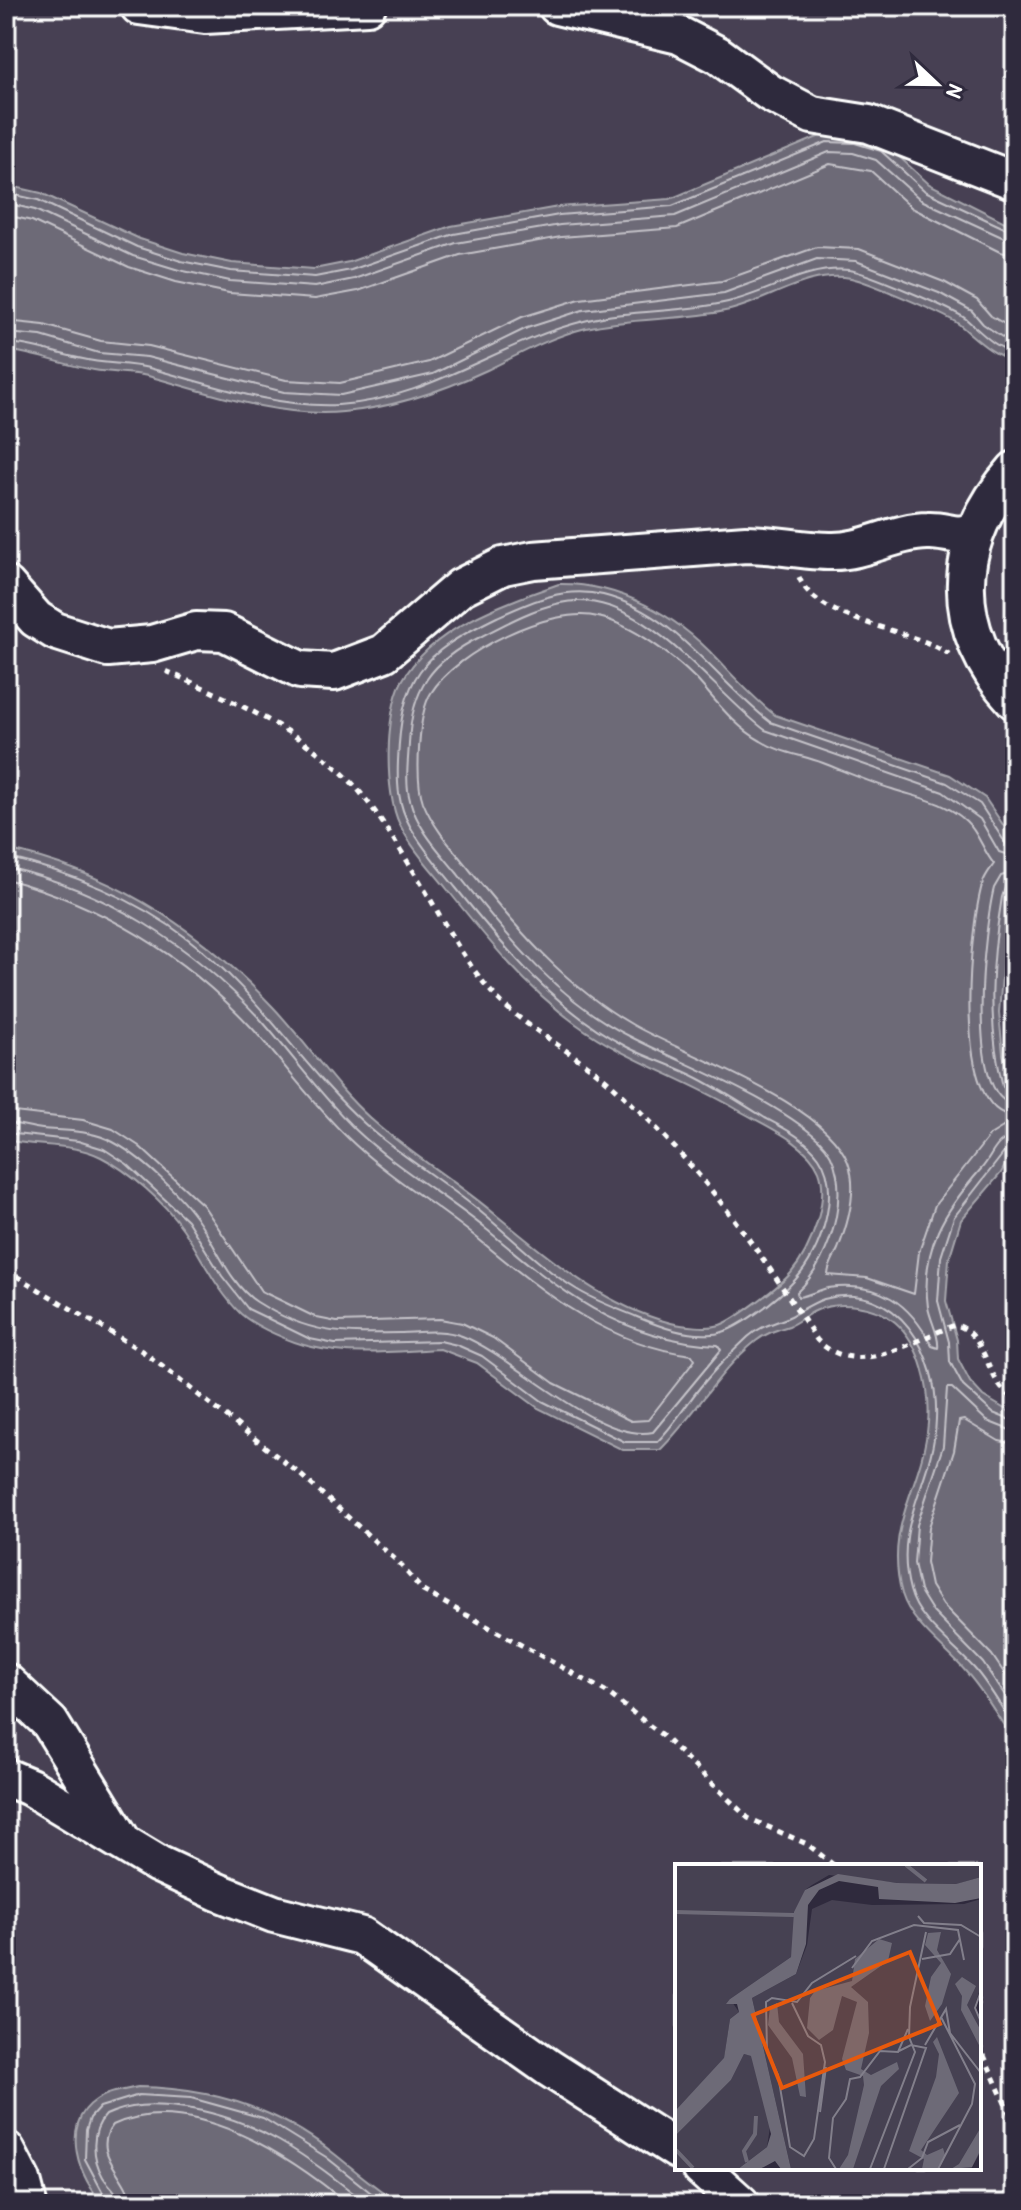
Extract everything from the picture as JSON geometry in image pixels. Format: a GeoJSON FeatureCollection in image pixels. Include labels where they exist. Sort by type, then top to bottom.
{"type":"FeatureCollection","features":[{"type":"Feature","properties":{"kind":"lane"},"geometry":{"type":"LineString","coordinates":[[139,6],[205,15],[367,6]]}},
{"type":"Feature","properties":{"kind":"lane"},"geometry":{"type":"LineString","coordinates":[[557,6],[679,35],[718,55],[770,93],[812,115],[869,124],[1015,181]]}},
{"type":"Feature","properties":{"kind":"lane"},"geometry":{"type":"LineString","coordinates":[[1015,470],[996,491],[975,530],[965,564],[965,602],[987,661],[1001,686],[1015,701]]}},
{"type":"Feature","properties":{"kind":"lane"},"geometry":{"type":"LineString","coordinates":[[6,620],[53,629],[108,648],[152,644],[196,631],[224,632],[300,670],[334,672],[384,653],[461,587],[503,566],[533,560],[746,544],[832,551],[907,533],[930,530],[958,537],[975,530]]}},
{"type":"Feature","properties":{"kind":"lane"},"geometry":{"type":"LineString","coordinates":[[6,585],[36,619],[53,629]]}},
{"type":"Feature","properties":{"kind":"lane"},"geometry":{"type":"LineString","coordinates":[[6,1682],[50,1723],[124,1844]]}},
{"type":"Feature","properties":{"kind":"lane"},"geometry":{"type":"LineString","coordinates":[[6,1777],[30,1787],[158,1864],[274,1914],[362,1936],[549,2068],[675,2149]]}},
{"type":"Feature","properties":{"kind":"lane"},"geometry":{"type":"LineString","coordinates":[[6,2150],[22,2181],[28,2204]]}},
{"type":"Feature","properties":{"kind":"lane"},"geometry":{"type":"LineString","coordinates":[[703,2170],[741,2204]]}},
{"type":"Feature","properties":{"kind":"path"},"geometry":{"type":"LineString","coordinates":[[792,546],[803,588],[828,609],[917,636],[953,656]]}},
{"type":"Feature","properties":{"kind":"path"},"geometry":{"type":"LineString","coordinates":[[161,669],[216,693],[285,731],[317,751],[342,772],[410,865],[467,961],[499,1000],[598,1073],[667,1135],[716,1192],[817,1340],[831,1354],[865,1359],[955,1325],[963,1326],[972,1333],[997,1385],[1015,1400]]}},
{"type":"Feature","properties":{"kind":"path"},"geometry":{"type":"LineString","coordinates":[[6,1270],[145,1353],[301,1475],[398,1562],[423,1591],[605,1691],[662,1735],[748,1818],[807,1844],[832,1864]]}},
{"type":"Feature","properties":{"kind":"path"},"geometry":{"type":"LineString","coordinates":[[981,2049],[1015,2126]]}},
{"type":"Feature","properties":{"kind":"shaded area"},"geometry":{"type":"Polygon","coordinates":[[[6,6],[972,6],[1015,15],[1015,2204],[6,2204],[6,6]]]}},
{"type":"Feature","properties":{"kind":"water"},"geometry":{"type":"Polygon","coordinates":[[[825,134],[885,144],[929,184],[1015,227],[1015,361],[992,351],[954,321],[908,299],[851,278],[835,277],[805,282],[730,310],[586,328],[548,341],[435,391],[380,407],[343,412],[269,408],[148,376],[94,370],[6,350],[6,185],[41,193],[140,239],[183,253],[232,263],[314,269],[349,262],[451,226],[558,207],[670,199],[825,134]]]}},
{"type":"Feature","properties":{"kind":"water"},"geometry":{"type":"Polygon","coordinates":[[[559,584],[603,589],[665,616],[701,643],[775,715],[950,775],[985,798],[1010,835],[1015,872],[1007,914],[999,1013],[1003,1054],[1015,1100],[1015,1147],[1001,1173],[961,1220],[949,1259],[946,1301],[957,1340],[958,1359],[970,1382],[983,1396],[1015,1415],[1015,1743],[980,1689],[921,1626],[902,1594],[897,1570],[897,1547],[925,1446],[929,1410],[918,1355],[904,1331],[887,1316],[867,1308],[835,1306],[815,1311],[768,1334],[729,1366],[660,1450],[623,1450],[538,1408],[477,1363],[440,1349],[343,1352],[295,1342],[265,1329],[232,1305],[175,1219],[157,1198],[123,1170],[79,1149],[6,1140],[6,849],[82,872],[152,907],[184,929],[245,979],[273,1007],[345,1093],[371,1119],[556,1263],[622,1305],[671,1323],[709,1327],[736,1316],[786,1278],[805,1252],[820,1210],[822,1183],[813,1160],[781,1134],[713,1096],[613,1048],[557,1010],[476,926],[416,851],[395,811],[389,774],[392,712],[402,681],[415,662],[432,646],[472,619],[559,584]]]}},
{"type":"Feature","properties":{"kind":"water"},"geometry":{"type":"Polygon","coordinates":[[[138,2087],[191,2091],[265,2112],[310,2136],[401,2204],[104,2204],[81,2167],[77,2152],[78,2123],[85,2110],[96,2100],[138,2087]]]}}]}
